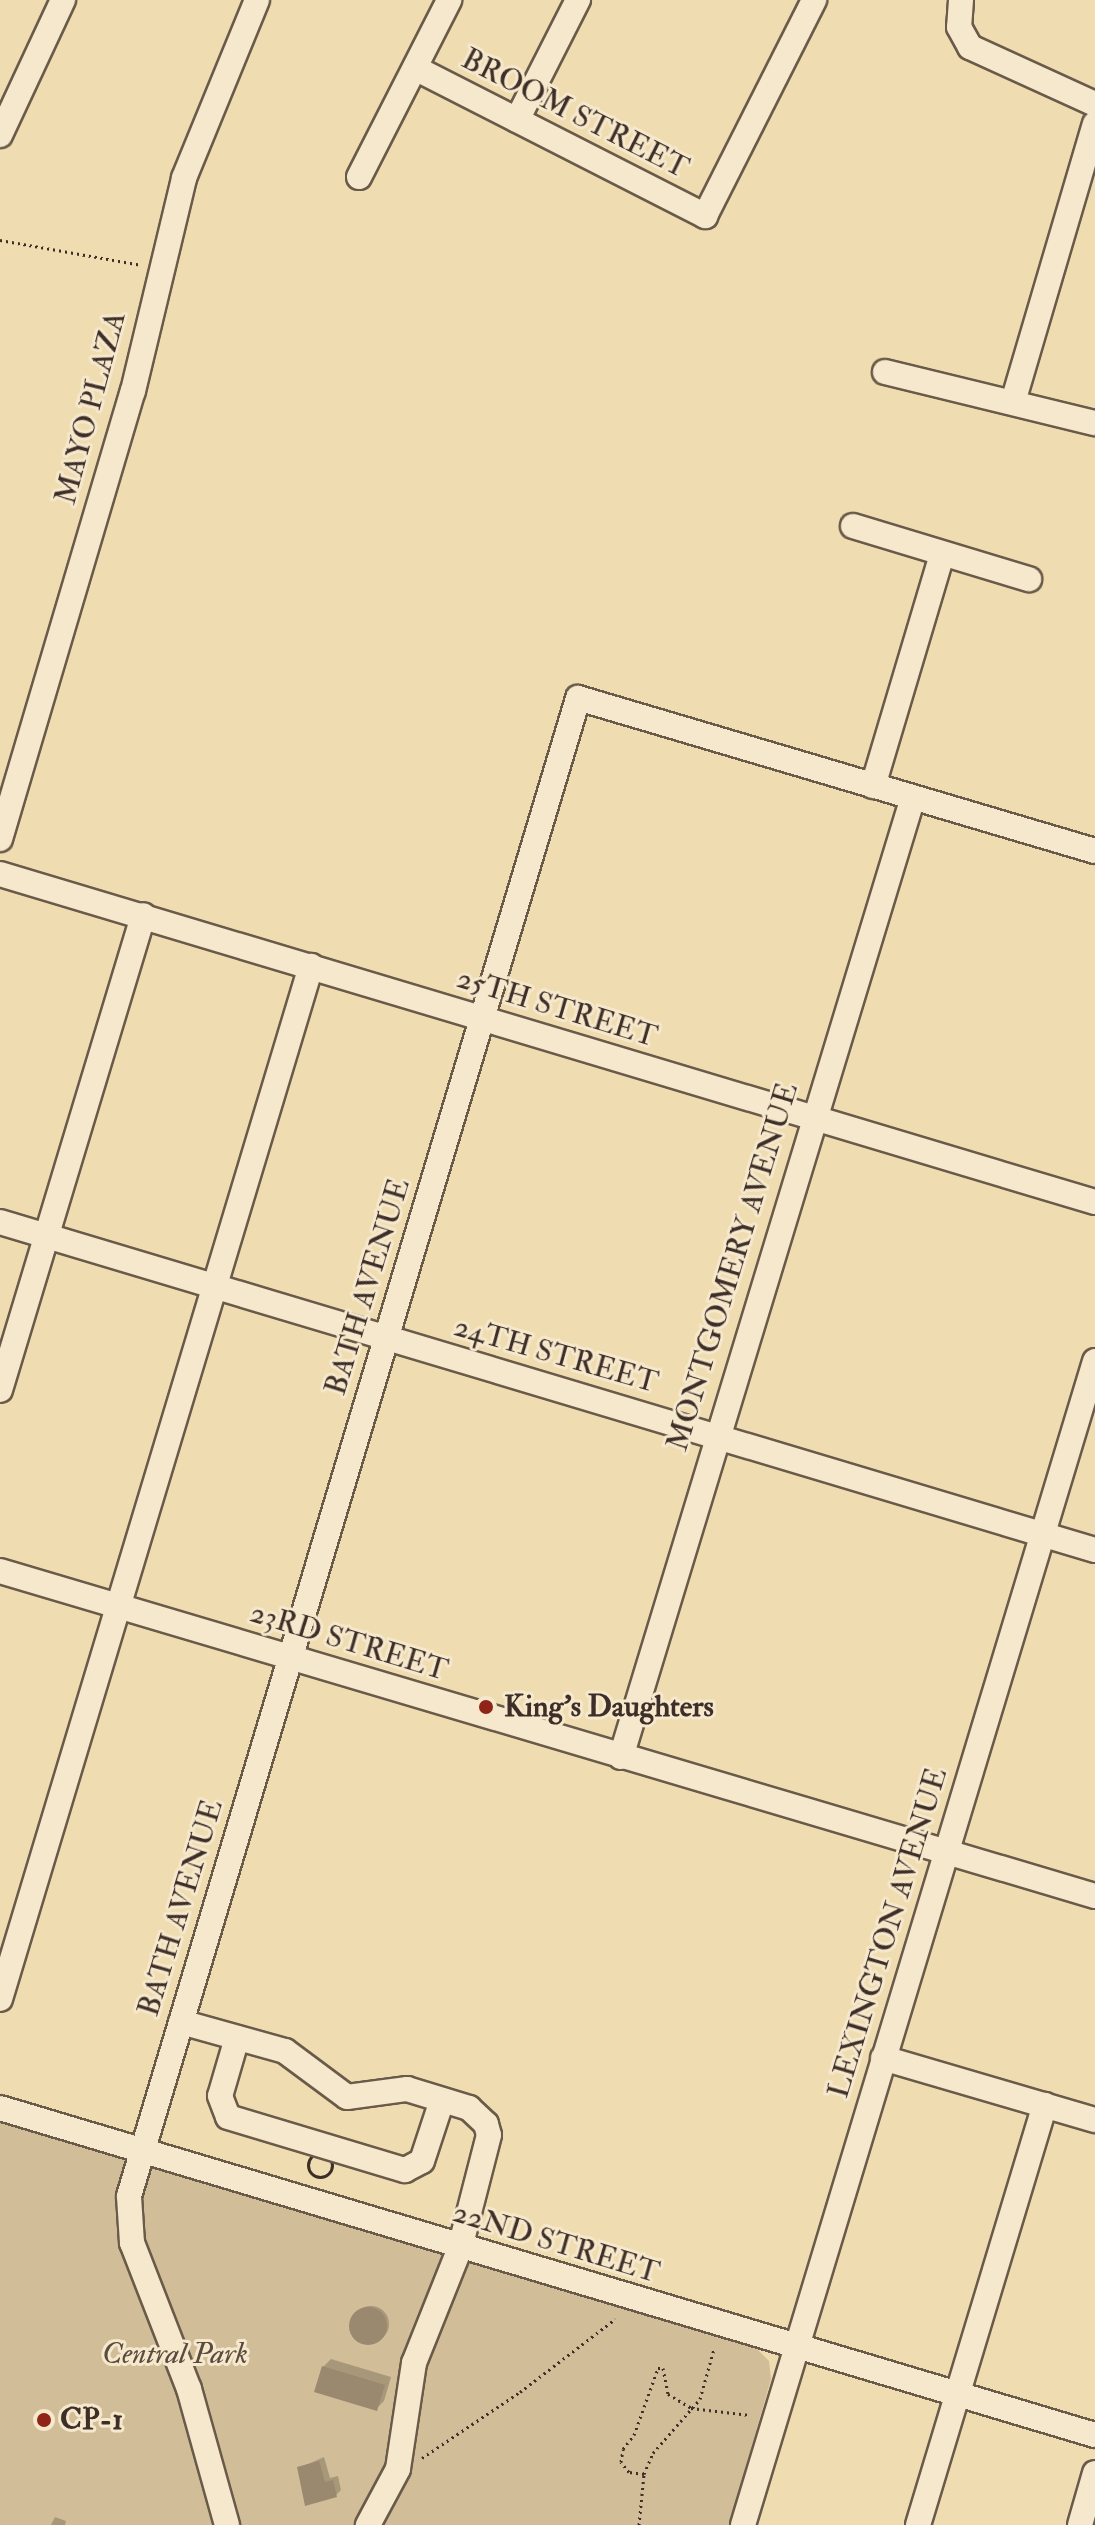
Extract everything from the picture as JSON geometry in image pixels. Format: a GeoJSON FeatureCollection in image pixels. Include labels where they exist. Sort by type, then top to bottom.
{"type":"FeatureCollection","features":[{"type":"Feature","properties":{"kind":"street"},"geometry":{"type":"LineString","coordinates":[[0,135],[63,0]]}},
{"type":"Feature","properties":{"kind":"street","name":"MAYO PLAZA"},"geometry":{"type":"LineString","coordinates":[[0,839],[133,391],[162,259],[200,133],[257,0]]}},
{"type":"Feature","properties":{"kind":"street"},"geometry":{"type":"LineString","coordinates":[[359,177],[449,0]]}},
{"type":"Feature","properties":{"kind":"street"},"geometry":{"type":"LineString","coordinates":[[517,120],[578,0]]}},
{"type":"Feature","properties":{"kind":"street","name":"BROOM STREET"},"geometry":{"type":"LineString","coordinates":[[415,68],[705,216],[814,0]]}},
{"type":"Feature","properties":{"kind":"street"},"geometry":{"type":"LineString","coordinates":[[961,0],[959,27],[964,39],[994,61],[1095,104]]}},
{"type":"Feature","properties":{"kind":"street"},"geometry":{"type":"LineString","coordinates":[[1013,402],[1095,124]]}},
{"type":"Feature","properties":{"kind":"street"},"geometry":{"type":"LineString","coordinates":[[885,372],[1095,423]]}},
{"type":"Feature","properties":{"kind":"street"},"geometry":{"type":"LineString","coordinates":[[853,526],[1029,579]]}},
{"type":"Feature","properties":{"kind":"street"},"geometry":{"type":"LineString","coordinates":[[942,555],[873,786],[1095,851]]}},
{"type":"Feature","properties":{"kind":"street","name":"BATH AVENUE"},"geometry":{"type":"LineString","coordinates":[[227,2525],[189,2389],[132,2243],[129,2196],[578,698],[873,786]]}},
{"type":"Feature","properties":{"kind":"street","name":"MONTGOMERY AVENUE"},"geometry":{"type":"LineString","coordinates":[[621,1757],[811,1117],[913,797]]}},
{"type":"Feature","properties":{"kind":"street","name":"25TH STREET"},"geometry":{"type":"LineString","coordinates":[[0,874],[1095,1202]]}},
{"type":"Feature","properties":{"kind":"street"},"geometry":{"type":"LineString","coordinates":[[0,1390],[143,915]]}},
{"type":"Feature","properties":{"kind":"street"},"geometry":{"type":"LineString","coordinates":[[0,1999],[311,966]]}},
{"type":"Feature","properties":{"kind":"street","name":"24TH STREET"},"geometry":{"type":"LineString","coordinates":[[0,1222],[1095,1550]]}},
{"type":"Feature","properties":{"kind":"street","name":"LEXINGTON AVENUE"},"geometry":{"type":"LineString","coordinates":[[743,2525],[1095,1361]]}},
{"type":"Feature","properties":{"kind":"street","name":"23RD STREET"},"geometry":{"type":"LineString","coordinates":[[0,1571],[1095,1896]]}},
{"type":"Feature","properties":{"kind":"street"},"geometry":{"type":"LineString","coordinates":[[181,2022],[285,2051],[347,2097],[372,2097],[400,2088],[442,2100],[478,2114],[489,2135],[460,2248],[414,2363],[398,2469],[368,2525]]}},
{"type":"Feature","properties":{"kind":"street"},"geometry":{"type":"LineString","coordinates":[[237,2038],[220,2096],[223,2112],[325,2147],[405,2170],[416,2167],[422,2161],[442,2100]]}},
{"type":"Feature","properties":{"kind":"street"},"geometry":{"type":"LineString","coordinates":[[883,2058],[1095,2120]]}},
{"type":"Feature","properties":{"kind":"street"},"geometry":{"type":"LineString","coordinates":[[918,2525],[955,2393],[1045,2105]]}},
{"type":"Feature","properties":{"kind":"street","name":"22ND STREET"},"geometry":{"type":"LineString","coordinates":[[0,2108],[460,2248],[1095,2435]]}},
{"type":"Feature","properties":{"kind":"street"},"geometry":{"type":"LineString","coordinates":[[1080,2525],[1095,2473]]}},
{"type":"Feature","properties":{"kind":"path"},"geometry":{"type":"LineString","coordinates":[[0,240],[121,264],[162,259]]}},
{"type":"Feature","properties":{"kind":"path"},"geometry":{"type":"LineString","coordinates":[[307,2165],[319,2178],[330,2172]]}},
{"type":"Feature","properties":{"kind":"path"},"geometry":{"type":"LineString","coordinates":[[418,2465],[424,2454],[520,2392],[615,2319]]}},
{"type":"Feature","properties":{"kind":"path"},"geometry":{"type":"LineString","coordinates":[[639,2525],[644,2474],[653,2453],[700,2399],[714,2349]]}},
{"type":"Feature","properties":{"kind":"path"},"geometry":{"type":"LineString","coordinates":[[644,2474],[629,2472],[621,2462],[623,2449],[634,2435],[658,2368],[663,2368],[668,2394],[691,2408],[750,2415]]}},
{"type":"Feature","properties":{"kind":"green space","name":"Central Park"},"geometry":{"type":"Polygon","coordinates":[[[0,2122],[757,2349],[769,2361],[771,2379],[729,2525],[0,2525],[0,2122]]]}},
{"type":"Feature","properties":{"kind":"building"},"geometry":{"type":"Polygon","coordinates":[[[368,2307],[381,2313],[387,2326],[381,2339],[368,2345],[355,2339],[349,2326],[355,2313],[368,2307]]]}},
{"type":"Feature","properties":{"kind":"building"},"geometry":{"type":"Polygon","coordinates":[[[322,2366],[385,2385],[377,2411],[314,2392],[322,2366]]]}},
{"type":"Feature","properties":{"kind":"building"},"geometry":{"type":"Polygon","coordinates":[[[319,2461],[325,2482],[333,2480],[337,2497],[305,2506],[297,2467],[319,2461]]]}},
{"type":"Feature","properties":{"kind":"place","name":"King's Daughters"},"geometry":{"type":"Point","coordinates":[486,1707]}},
{"type":"Feature","properties":{"kind":"place","name":"CP-1"},"geometry":{"type":"Point","coordinates":[44,2420]}}]}
